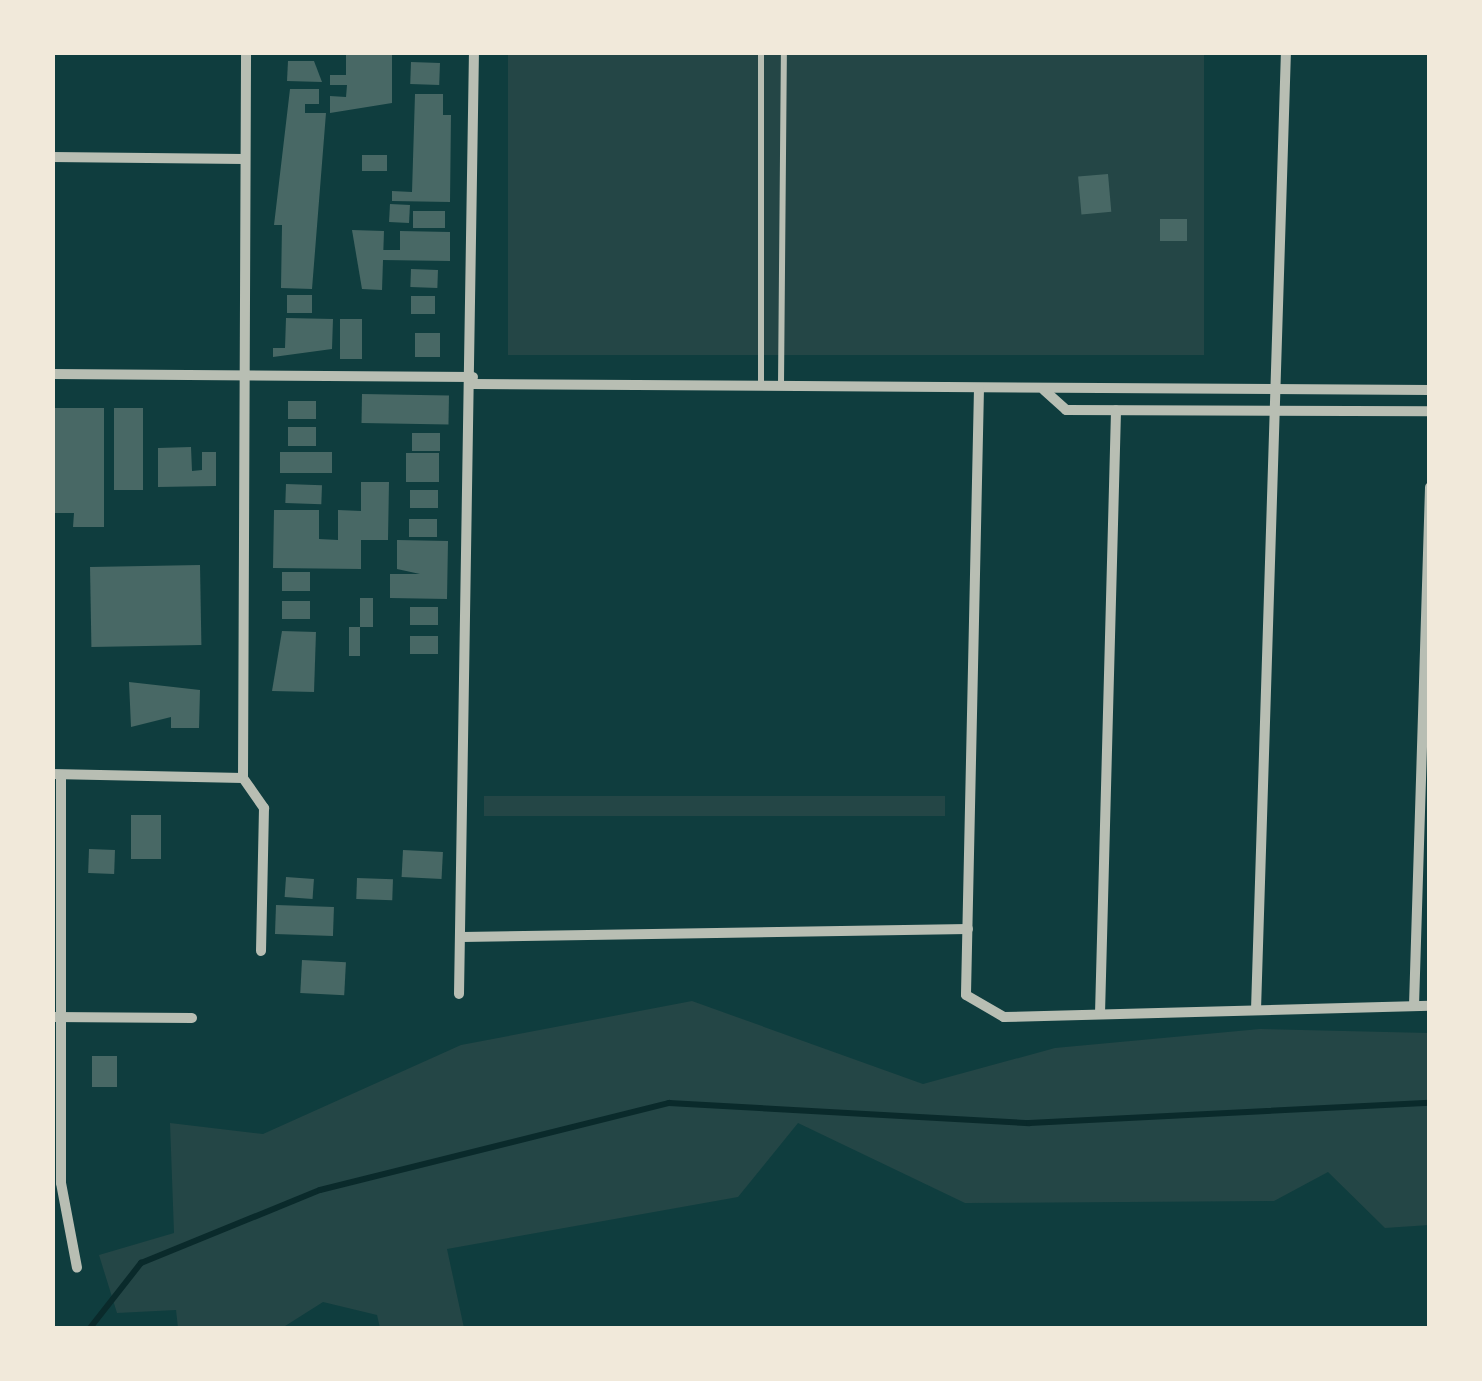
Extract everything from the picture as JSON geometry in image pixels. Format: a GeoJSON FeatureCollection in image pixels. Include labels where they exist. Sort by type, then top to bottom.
{"type":"FeatureCollection","features":[{"type":"Feature","properties":{"kind":"street"},"geometry":{"type":"LineString","coordinates":[[246,52],[243,778],[264,808],[261,951]]}},
{"type":"Feature","properties":{"kind":"street"},"geometry":{"type":"LineString","coordinates":[[458,994],[473,380],[474,52]]}},
{"type":"Feature","properties":{"kind":"street"},"geometry":{"type":"LineString","coordinates":[[1256,1010],[1286,52]]}},
{"type":"Feature","properties":{"kind":"street"},"geometry":{"type":"LineString","coordinates":[[52,157],[244,159]]}},
{"type":"Feature","properties":{"kind":"street"},"geometry":{"type":"LineString","coordinates":[[52,374],[1044,390],[1430,390]]}},
{"type":"Feature","properties":{"kind":"street"},"geometry":{"type":"LineString","coordinates":[[979,388],[968,929],[974,1005],[1004,1017],[1430,1006]]}},
{"type":"Feature","properties":{"kind":"street"},"geometry":{"type":"LineString","coordinates":[[1044,390],[1066,410],[1430,411]]}},
{"type":"Feature","properties":{"kind":"street"},"geometry":{"type":"LineString","coordinates":[[1100,1014],[1116,410]]}},
{"type":"Feature","properties":{"kind":"street"},"geometry":{"type":"LineString","coordinates":[[1414,1006],[1430,487]]}},
{"type":"Feature","properties":{"kind":"street"},"geometry":{"type":"LineString","coordinates":[[77,1268],[61,1183],[55,1017],[57,774],[243,778]]}},
{"type":"Feature","properties":{"kind":"street"},"geometry":{"type":"LineString","coordinates":[[462,937],[968,929]]}},
{"type":"Feature","properties":{"kind":"street"},"geometry":{"type":"LineString","coordinates":[[55,1017],[192,1018]]}},
{"type":"Feature","properties":{"kind":"lane"},"geometry":{"type":"LineString","coordinates":[[760,384],[761,52]]}},
{"type":"Feature","properties":{"kind":"lane"},"geometry":{"type":"LineString","coordinates":[[781,384],[784,52]]}},
{"type":"Feature","properties":{"kind":"shaded area"},"geometry":{"type":"Polygon","coordinates":[[[508,53],[1204,53],[1204,355],[508,355],[508,53]]]}},
{"type":"Feature","properties":{"kind":"shaded area"},"geometry":{"type":"Polygon","coordinates":[[[484,796],[945,796],[945,816],[484,816],[484,796]]]}},
{"type":"Feature","properties":{"kind":"shaded area"},"geometry":{"type":"Polygon","coordinates":[[[692,1001],[923,1084],[1055,1048],[1260,1029],[1429,1033],[1429,1225],[1385,1228],[1328,1172],[1274,1201],[965,1203],[798,1123],[738,1197],[447,1249],[464,1328],[380,1328],[377,1315],[323,1302],[282,1328],[178,1328],[176,1310],[117,1313],[99,1255],[174,1233],[170,1123],[263,1134],[461,1045],[692,1001]]]}},
{"type":"Feature","properties":{"kind":"building"},"geometry":{"type":"Polygon","coordinates":[[[346,55],[392,55],[392,103],[330,113],[330,96],[346,97],[347,85],[330,85],[330,75],[346,75],[346,55]]]}},
{"type":"Feature","properties":{"kind":"building"},"geometry":{"type":"Polygon","coordinates":[[[288,61],[314,61],[322,82],[287,81],[288,61]]]}},
{"type":"Feature","properties":{"kind":"building"},"geometry":{"type":"Polygon","coordinates":[[[411,62],[440,63],[439,85],[410,84],[411,62]]]}},
{"type":"Feature","properties":{"kind":"building"},"geometry":{"type":"Polygon","coordinates":[[[290,89],[319,89],[319,104],[305,104],[305,113],[326,113],[312,289],[281,288],[282,225],[274,225],[290,89]]]}},
{"type":"Feature","properties":{"kind":"building"},"geometry":{"type":"Polygon","coordinates":[[[415,94],[443,94],[443,115],[451,115],[450,202],[392,201],[392,191],[412,192],[415,94]]]}},
{"type":"Feature","properties":{"kind":"building"},"geometry":{"type":"Polygon","coordinates":[[[362,155],[387,155],[387,171],[362,171],[362,155]]]}},
{"type":"Feature","properties":{"kind":"building"},"geometry":{"type":"Polygon","coordinates":[[[1108,174],[1111,212],[1081,214],[1078,177],[1108,174]]]}},
{"type":"Feature","properties":{"kind":"building"},"geometry":{"type":"Polygon","coordinates":[[[390,204],[410,205],[409,223],[389,222],[390,204]]]}},
{"type":"Feature","properties":{"kind":"building"},"geometry":{"type":"Polygon","coordinates":[[[413,211],[445,211],[445,228],[413,228],[413,211]]]}},
{"type":"Feature","properties":{"kind":"building"},"geometry":{"type":"Polygon","coordinates":[[[1160,219],[1187,219],[1187,241],[1160,241],[1160,219]]]}},
{"type":"Feature","properties":{"kind":"building"},"geometry":{"type":"Polygon","coordinates":[[[352,230],[384,231],[382,290],[362,289],[352,230]]]}},
{"type":"Feature","properties":{"kind":"building"},"geometry":{"type":"Polygon","coordinates":[[[400,231],[450,232],[450,261],[382,260],[382,250],[400,250],[400,231]]]}},
{"type":"Feature","properties":{"kind":"building"},"geometry":{"type":"Polygon","coordinates":[[[411,269],[438,270],[437,288],[410,287],[411,269]]]}},
{"type":"Feature","properties":{"kind":"building"},"geometry":{"type":"Polygon","coordinates":[[[287,295],[312,295],[312,313],[287,313],[287,295]]]}},
{"type":"Feature","properties":{"kind":"building"},"geometry":{"type":"Polygon","coordinates":[[[411,296],[435,296],[435,314],[411,314],[411,296]]]}},
{"type":"Feature","properties":{"kind":"building"},"geometry":{"type":"Polygon","coordinates":[[[286,318],[333,319],[332,349],[273,357],[273,348],[285,348],[286,318]]]}},
{"type":"Feature","properties":{"kind":"building"},"geometry":{"type":"Polygon","coordinates":[[[340,319],[362,319],[362,359],[340,359],[340,319]]]}},
{"type":"Feature","properties":{"kind":"building"},"geometry":{"type":"Polygon","coordinates":[[[415,333],[440,333],[440,357],[415,357],[415,333]]]}},
{"type":"Feature","properties":{"kind":"building"},"geometry":{"type":"Polygon","coordinates":[[[362,394],[449,396],[448,425],[361,423],[362,394]]]}},
{"type":"Feature","properties":{"kind":"building"},"geometry":{"type":"Polygon","coordinates":[[[288,401],[316,401],[316,419],[288,419],[288,401]]]}},
{"type":"Feature","properties":{"kind":"building"},"geometry":{"type":"Polygon","coordinates":[[[52,408],[104,408],[104,527],[73,527],[74,513],[52,513],[52,408]]]}},
{"type":"Feature","properties":{"kind":"building"},"geometry":{"type":"Polygon","coordinates":[[[114,408],[143,408],[143,490],[114,490],[114,408]]]}},
{"type":"Feature","properties":{"kind":"building"},"geometry":{"type":"Polygon","coordinates":[[[288,427],[316,427],[316,446],[288,446],[288,427]]]}},
{"type":"Feature","properties":{"kind":"building"},"geometry":{"type":"Polygon","coordinates":[[[412,433],[440,433],[440,451],[412,451],[412,433]]]}},
{"type":"Feature","properties":{"kind":"building"},"geometry":{"type":"Polygon","coordinates":[[[191,447],[192,471],[202,470],[202,452],[216,452],[216,486],[158,487],[158,448],[191,447]]]}},
{"type":"Feature","properties":{"kind":"building"},"geometry":{"type":"Polygon","coordinates":[[[280,452],[332,452],[332,473],[280,473],[280,452]]]}},
{"type":"Feature","properties":{"kind":"building"},"geometry":{"type":"Polygon","coordinates":[[[406,453],[439,453],[439,482],[406,482],[406,453]]]}},
{"type":"Feature","properties":{"kind":"building"},"geometry":{"type":"Polygon","coordinates":[[[361,482],[389,482],[388,540],[361,540],[361,569],[273,568],[274,510],[319,510],[319,539],[338,540],[338,510],[361,511],[361,482]]]}},
{"type":"Feature","properties":{"kind":"building"},"geometry":{"type":"Polygon","coordinates":[[[286,484],[322,485],[321,504],[285,503],[286,484]]]}},
{"type":"Feature","properties":{"kind":"building"},"geometry":{"type":"Polygon","coordinates":[[[410,490],[438,490],[438,508],[410,508],[410,490]]]}},
{"type":"Feature","properties":{"kind":"building"},"geometry":{"type":"Polygon","coordinates":[[[409,519],[437,519],[437,537],[409,537],[409,519]]]}},
{"type":"Feature","properties":{"kind":"building"},"geometry":{"type":"Polygon","coordinates":[[[397,540],[448,541],[447,599],[390,598],[390,574],[420,574],[397,569],[397,540]]]}},
{"type":"Feature","properties":{"kind":"building"},"geometry":{"type":"Polygon","coordinates":[[[200,565],[201,645],[91,647],[90,567],[200,565]]]}},
{"type":"Feature","properties":{"kind":"building"},"geometry":{"type":"Polygon","coordinates":[[[282,572],[310,572],[310,591],[282,591],[282,572]]]}},
{"type":"Feature","properties":{"kind":"building"},"geometry":{"type":"Polygon","coordinates":[[[360,598],[373,598],[373,627],[360,627],[360,598]]]}},
{"type":"Feature","properties":{"kind":"building"},"geometry":{"type":"Polygon","coordinates":[[[282,601],[310,601],[310,619],[282,619],[282,601]]]}},
{"type":"Feature","properties":{"kind":"building"},"geometry":{"type":"Polygon","coordinates":[[[410,607],[438,607],[438,625],[410,625],[410,607]]]}},
{"type":"Feature","properties":{"kind":"building"},"geometry":{"type":"Polygon","coordinates":[[[349,627],[360,627],[360,656],[349,656],[349,627]]]}},
{"type":"Feature","properties":{"kind":"building"},"geometry":{"type":"Polygon","coordinates":[[[282,631],[316,632],[314,692],[272,691],[282,631]]]}},
{"type":"Feature","properties":{"kind":"building"},"geometry":{"type":"Polygon","coordinates":[[[410,636],[438,636],[438,654],[410,654],[410,636]]]}},
{"type":"Feature","properties":{"kind":"building"},"geometry":{"type":"Polygon","coordinates":[[[129,682],[200,690],[199,728],[171,728],[171,717],[131,727],[129,682]]]}},
{"type":"Feature","properties":{"kind":"building"},"geometry":{"type":"Polygon","coordinates":[[[131,815],[161,815],[161,859],[131,859],[131,815]]]}},
{"type":"Feature","properties":{"kind":"building"},"geometry":{"type":"Polygon","coordinates":[[[89,849],[115,850],[114,874],[88,873],[89,849]]]}},
{"type":"Feature","properties":{"kind":"building"},"geometry":{"type":"Polygon","coordinates":[[[403,850],[443,852],[442,879],[402,877],[403,850]]]}},
{"type":"Feature","properties":{"kind":"building"},"geometry":{"type":"Polygon","coordinates":[[[286,877],[314,879],[313,899],[285,897],[286,877]]]}},
{"type":"Feature","properties":{"kind":"building"},"geometry":{"type":"Polygon","coordinates":[[[357,878],[393,879],[392,900],[356,899],[357,878]]]}},
{"type":"Feature","properties":{"kind":"building"},"geometry":{"type":"Polygon","coordinates":[[[276,905],[334,907],[333,936],[275,934],[276,905]]]}},
{"type":"Feature","properties":{"kind":"building"},"geometry":{"type":"Polygon","coordinates":[[[302,960],[346,962],[344,995],[300,993],[302,960]]]}},
{"type":"Feature","properties":{"kind":"building"},"geometry":{"type":"Polygon","coordinates":[[[92,1056],[117,1056],[117,1087],[92,1087],[92,1056]]]}},
{"type":"Feature","properties":{"kind":"waterway"},"geometry":{"type":"LineString","coordinates":[[90,1328],[141,1263],[320,1190],[669,1103],[1029,1123],[1430,1103]]}}]}
